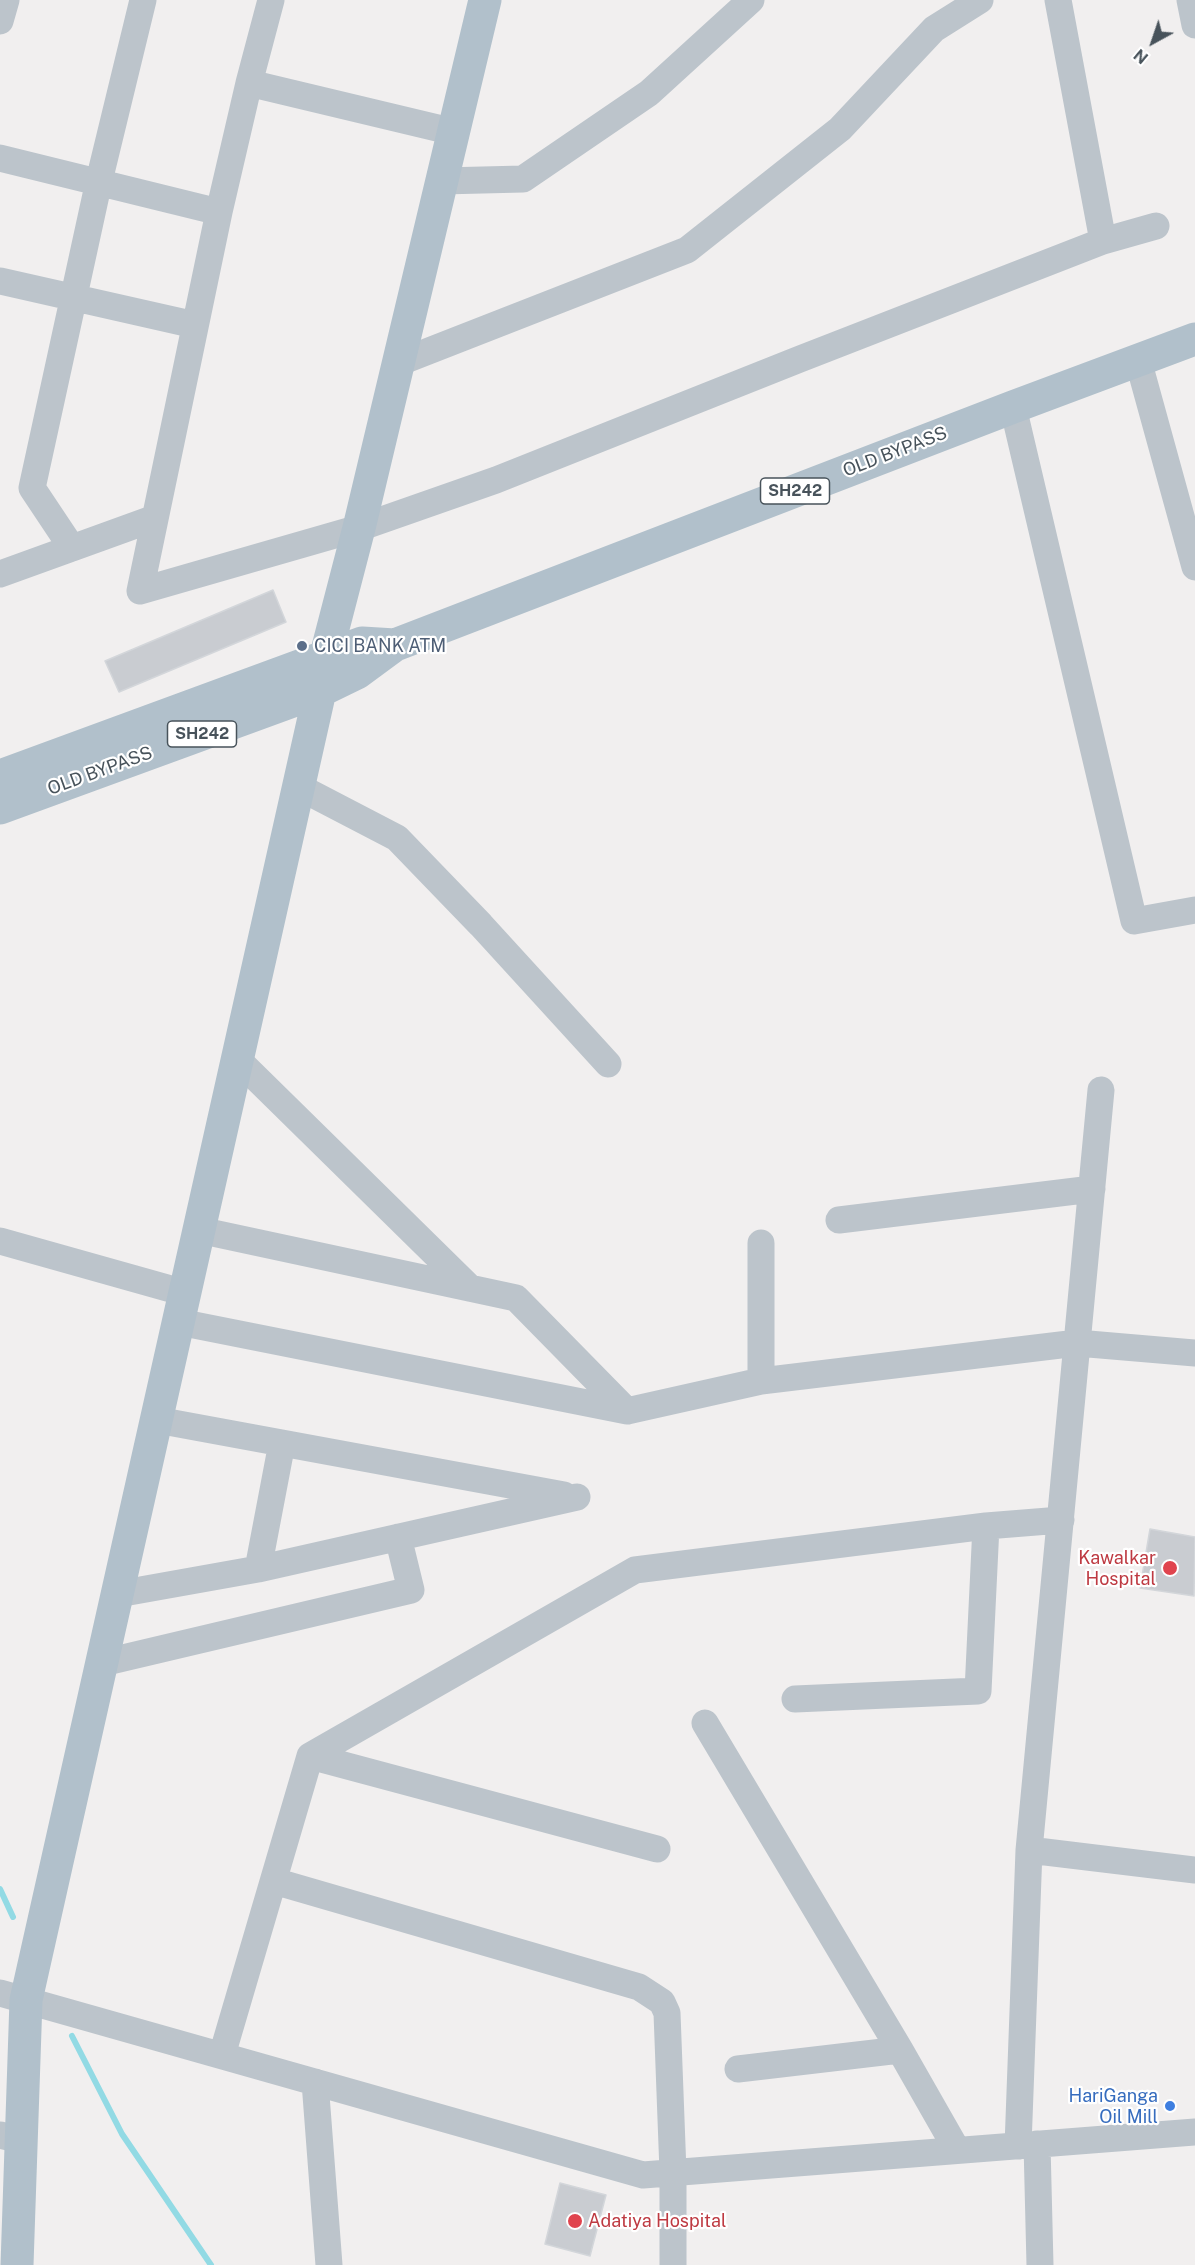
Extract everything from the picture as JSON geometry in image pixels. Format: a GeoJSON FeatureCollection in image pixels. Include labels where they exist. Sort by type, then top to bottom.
{"type":"FeatureCollection","features":[{"type":"Feature","properties":{"kind":"main road"},"geometry":{"type":"LineString","coordinates":[[17,2265],[10,2179],[13,1996],[102,1663],[299,787],[326,655],[359,528],[485,0]]}},
{"type":"Feature","properties":{"kind":"main road","name":"OLD BYPASS"},"geometry":{"type":"LineString","coordinates":[[0,808],[320,691],[357,673],[395,645],[1195,339]]}},
{"type":"Feature","properties":{"kind":"main road","name":"OLD BYPASS"},"geometry":{"type":"LineString","coordinates":[[0,776],[362,643],[395,645]]}},
{"type":"Feature","properties":{"kind":"street"},"geometry":{"type":"LineString","coordinates":[[0,21],[6,0]]}},
{"type":"Feature","properties":{"kind":"street"},"geometry":{"type":"LineString","coordinates":[[72,548],[32,488],[99,181],[142,0]]}},
{"type":"Feature","properties":{"kind":"street"},"geometry":{"type":"LineString","coordinates":[[271,0],[219,212],[140,591],[359,528],[496,480],[1103,241],[1156,226]]}},
{"type":"Feature","properties":{"kind":"street"},"geometry":{"type":"LineString","coordinates":[[442,181],[523,179],[649,93],[751,0]]}},
{"type":"Feature","properties":{"kind":"street"},"geometry":{"type":"LineString","coordinates":[[398,363],[687,250],[840,129],[934,29],[980,0]]}},
{"type":"Feature","properties":{"kind":"street"},"geometry":{"type":"LineString","coordinates":[[1058,0],[1103,241]]}},
{"type":"Feature","properties":{"kind":"street"},"geometry":{"type":"LineString","coordinates":[[1190,0],[1195,25]]}},
{"type":"Feature","properties":{"kind":"street"},"geometry":{"type":"LineString","coordinates":[[249,83],[454,132]]}},
{"type":"Feature","properties":{"kind":"street"},"geometry":{"type":"LineString","coordinates":[[0,158],[219,212]]}},
{"type":"Feature","properties":{"kind":"street"},"geometry":{"type":"LineString","coordinates":[[0,281],[195,325]]}},
{"type":"Feature","properties":{"kind":"street"},"geometry":{"type":"LineString","coordinates":[[1138,360],[1194,557]]}},
{"type":"Feature","properties":{"kind":"street"},"geometry":{"type":"LineString","coordinates":[[1013,407],[1134,921],[1195,910]]}},
{"type":"Feature","properties":{"kind":"street"},"geometry":{"type":"LineString","coordinates":[[0,574],[155,518]]}},
{"type":"Feature","properties":{"kind":"street"},"geometry":{"type":"LineString","coordinates":[[299,787],[397,838],[481,925],[608,1064]]}},
{"type":"Feature","properties":{"kind":"street"},"geometry":{"type":"LineString","coordinates":[[238,1060],[471,1288]]}},
{"type":"Feature","properties":{"kind":"street"},"geometry":{"type":"LineString","coordinates":[[1040,2265],[1028,2145],[1029,1850],[1101,1090]]}},
{"type":"Feature","properties":{"kind":"street"},"geometry":{"type":"LineString","coordinates":[[839,1220],[1092,1189]]}},
{"type":"Feature","properties":{"kind":"street"},"geometry":{"type":"LineString","coordinates":[[199,1230],[516,1298],[627,1411]]}},
{"type":"Feature","properties":{"kind":"street"},"geometry":{"type":"LineString","coordinates":[[0,1241],[182,1307],[627,1411],[761,1381],[1077,1343],[1195,1353]]}},
{"type":"Feature","properties":{"kind":"street"},"geometry":{"type":"LineString","coordinates":[[761,1243],[761,1381]]}},
{"type":"Feature","properties":{"kind":"street"},"geometry":{"type":"LineString","coordinates":[[118,1594],[258,1569],[577,1497],[157,1419]]}},
{"type":"Feature","properties":{"kind":"street"},"geometry":{"type":"LineString","coordinates":[[258,1569],[282,1443]]}},
{"type":"Feature","properties":{"kind":"street"},"geometry":{"type":"LineString","coordinates":[[222,2055],[310,1756],[635,1570],[986,1526],[1061,1520]]}},
{"type":"Feature","properties":{"kind":"street"},"geometry":{"type":"LineString","coordinates":[[795,1699],[978,1690],[986,1526]]}},
{"type":"Feature","properties":{"kind":"street"},"geometry":{"type":"LineString","coordinates":[[102,1663],[411,1590],[398,1537]]}},
{"type":"Feature","properties":{"kind":"street"},"geometry":{"type":"LineString","coordinates":[[705,1724],[900,2050],[957,2150]]}},
{"type":"Feature","properties":{"kind":"street"},"geometry":{"type":"LineString","coordinates":[[310,1756],[657,1849]]}},
{"type":"Feature","properties":{"kind":"street"},"geometry":{"type":"LineString","coordinates":[[1029,1850],[1195,1870]]}},
{"type":"Feature","properties":{"kind":"street"},"geometry":{"type":"LineString","coordinates":[[274,1881],[639,1987],[662,2002],[667,2013],[674,2172],[673,2265]]}},
{"type":"Feature","properties":{"kind":"street"},"geometry":{"type":"LineString","coordinates":[[13,1996],[644,2175],[1195,2132]]}},
{"type":"Feature","properties":{"kind":"street"},"geometry":{"type":"LineString","coordinates":[[738,2069],[900,2050]]}},
{"type":"Feature","properties":{"kind":"street"},"geometry":{"type":"LineString","coordinates":[[315,2082],[329,2265]]}},
{"type":"Feature","properties":{"kind":"building"},"geometry":{"type":"Polygon","coordinates":[[[273,590],[286,622],[119,692],[105,661],[273,590]]]}},
{"type":"Feature","properties":{"kind":"building"},"geometry":{"type":"Polygon","coordinates":[[[1150,1529],[1195,1537],[1194,1596],[1140,1588],[1150,1529]]]}},
{"type":"Feature","properties":{"kind":"building"},"geometry":{"type":"Polygon","coordinates":[[[560,2183],[606,2195],[590,2256],[545,2244],[560,2183]]]}},
{"type":"Feature","properties":{"kind":"waterway"},"geometry":{"type":"LineString","coordinates":[[0,1889],[13,1917]]}},
{"type":"Feature","properties":{"kind":"waterway"},"geometry":{"type":"LineString","coordinates":[[72,2036],[122,2134],[211,2265]]}},
{"type":"Feature","properties":{"kind":"place","name":"CICI BANK ATM"},"geometry":{"type":"Point","coordinates":[302,646]}},
{"type":"Feature","properties":{"kind":"place","name":"Kawalkar Hospital"},"geometry":{"type":"Point","coordinates":[1170,1568]}},
{"type":"Feature","properties":{"kind":"place","name":"HariGanga Oil Mill"},"geometry":{"type":"Point","coordinates":[1170,2106]}},
{"type":"Feature","properties":{"kind":"place","name":"Adatiya Hospital"},"geometry":{"type":"Point","coordinates":[575,2221]}}]}
